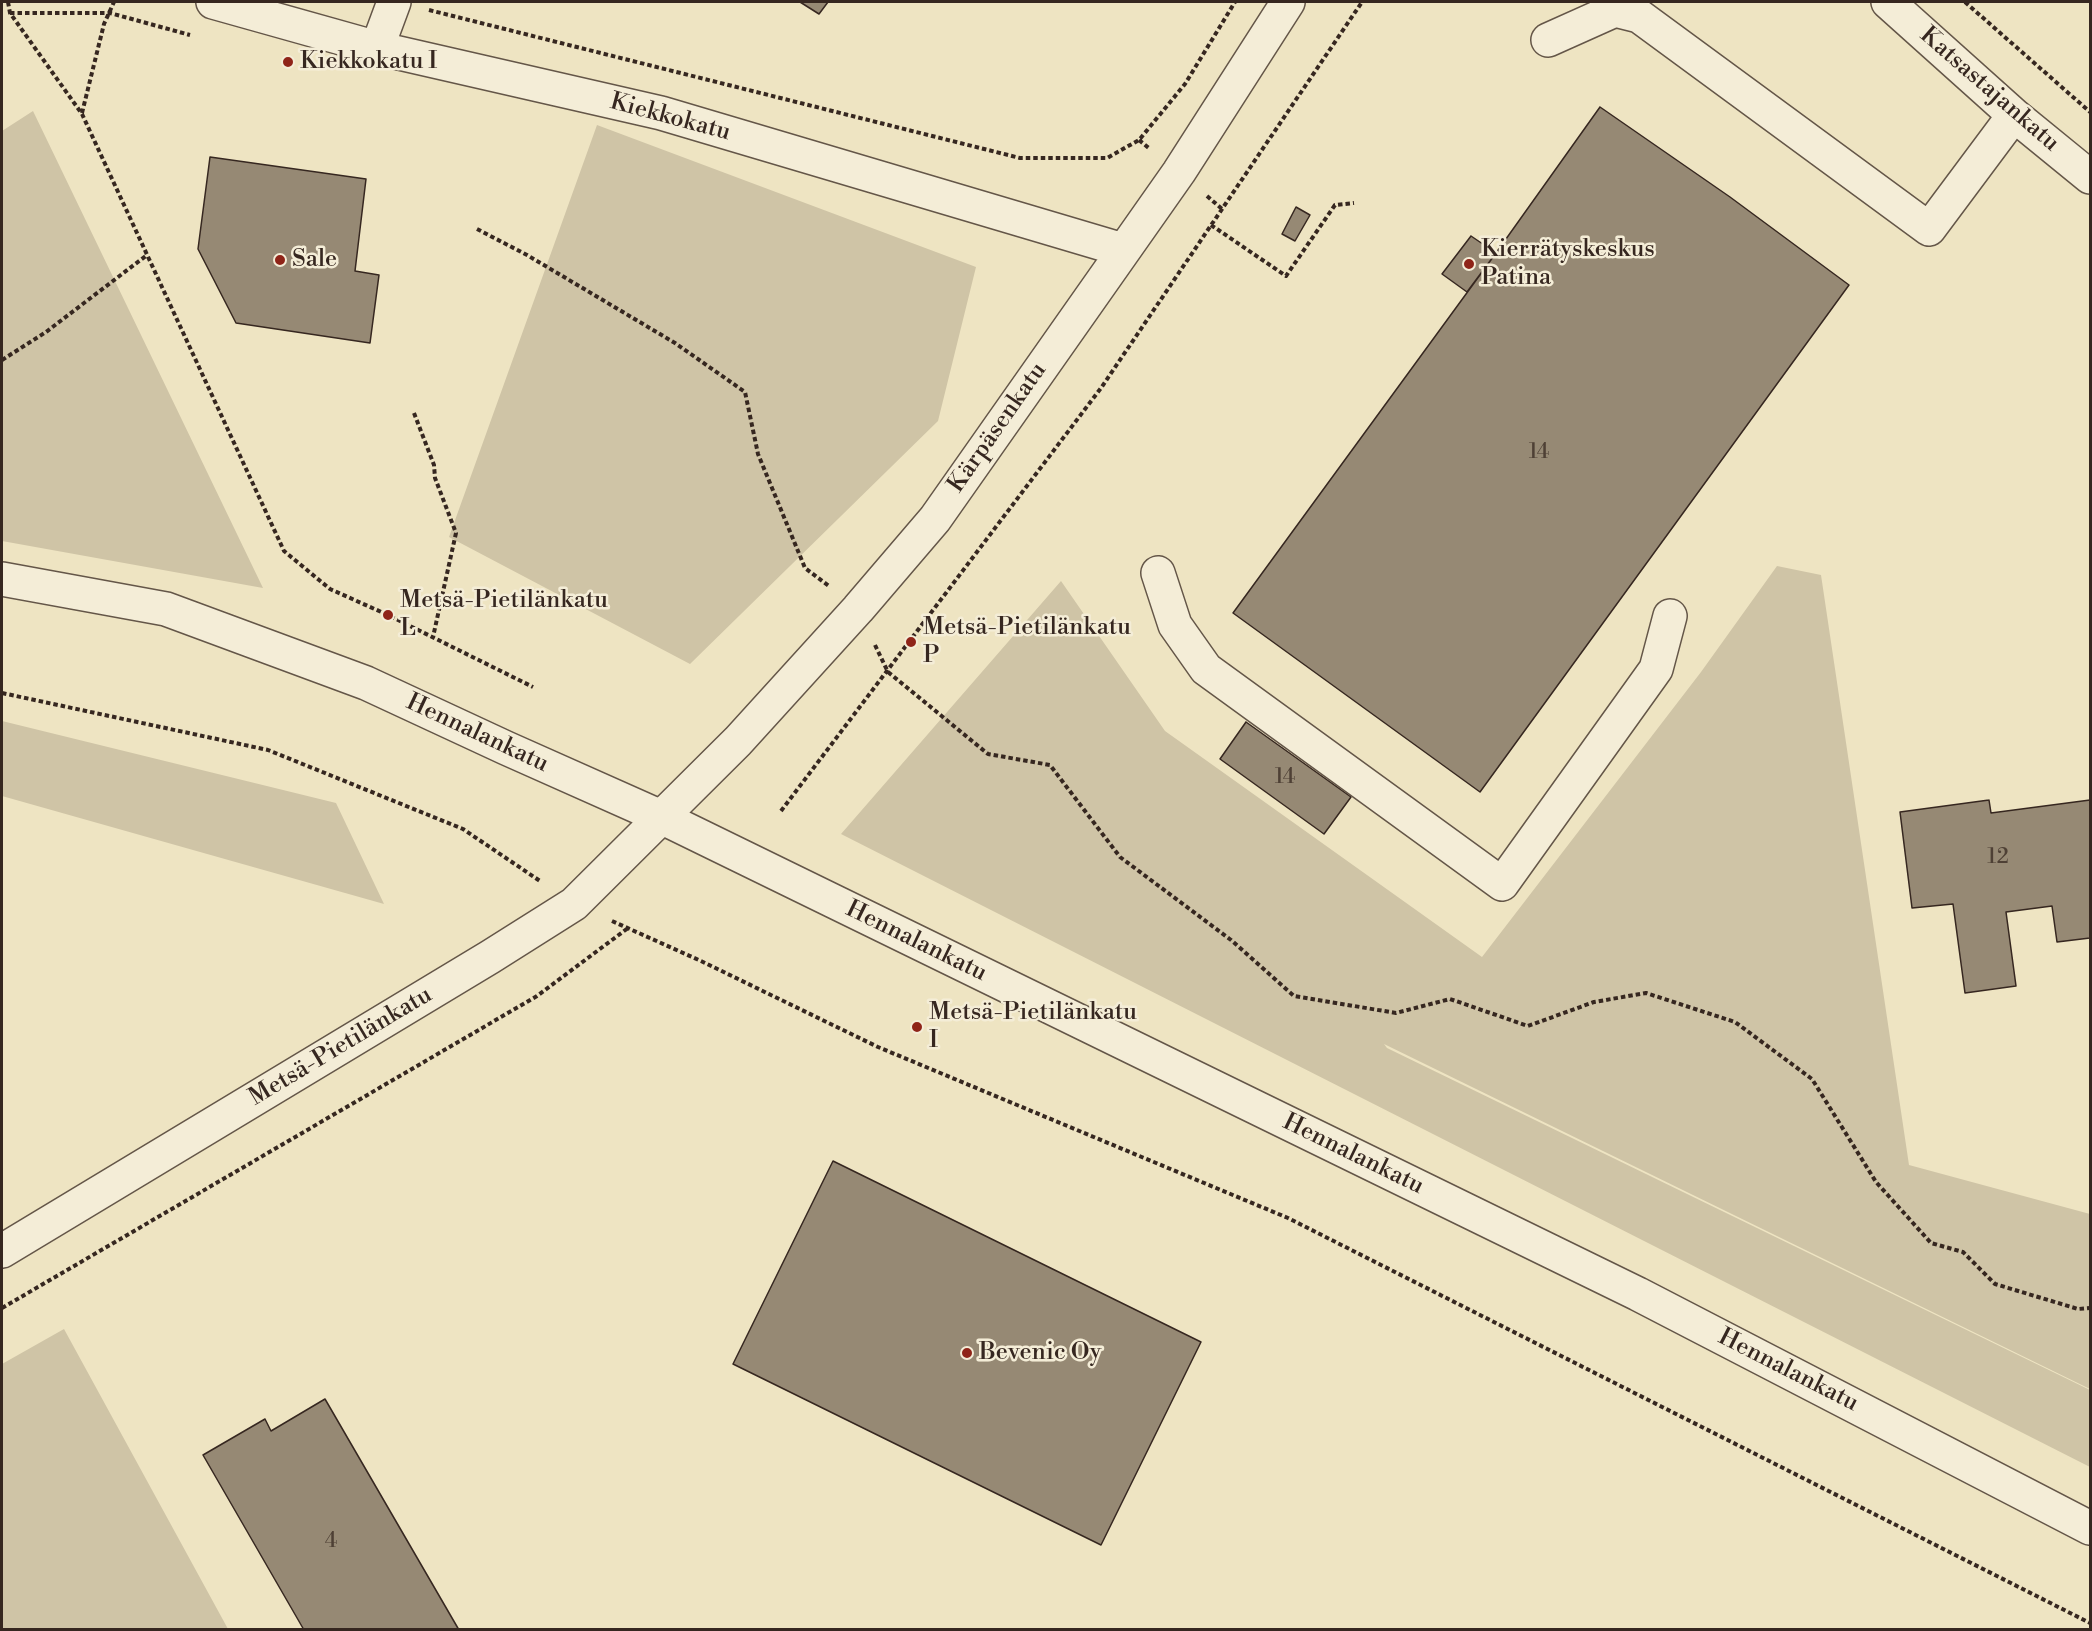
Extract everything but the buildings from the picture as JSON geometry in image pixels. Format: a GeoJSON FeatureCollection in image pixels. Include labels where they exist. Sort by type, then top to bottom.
{"type":"FeatureCollection","features":[{"type":"Feature","properties":{"kind":"street","name":"Kiekkokatu"},"geometry":{"type":"LineString","coordinates":[[213,2],[377,48],[661,113],[1123,250]]}},
{"type":"Feature","properties":{"kind":"street"},"geometry":{"type":"LineString","coordinates":[[377,48],[393,2]]}},
{"type":"Feature","properties":{"kind":"street","name":"Kärpäsenkatu"},"geometry":{"type":"LineString","coordinates":[[661,817],[738,741],[858,609],[935,519],[1179,172],[1288,2]]}},
{"type":"Feature","properties":{"kind":"street","name":"Katsastajankatu"},"geometry":{"type":"LineString","coordinates":[[1888,2],[2014,115],[2091,177]]}},
{"type":"Feature","properties":{"kind":"street"},"geometry":{"type":"LineString","coordinates":[[1548,40],[1615,10],[1639,16],[1929,229],[2014,115]]}},
{"type":"Feature","properties":{"kind":"street"},"geometry":{"type":"LineString","coordinates":[[1158,573],[1175,625],[1206,669],[1502,884],[1656,669],[1670,616]]}},
{"type":"Feature","properties":{"kind":"street","name":"Hennalankatu"},"geometry":{"type":"LineString","coordinates":[[2,579],[166,609],[366,682],[661,817],[1638,1294],[2091,1528]]}},
{"type":"Feature","properties":{"kind":"street","name":"Metsä-Pietilänkatu"},"geometry":{"type":"LineString","coordinates":[[2,1251],[574,904],[661,817]]}},
{"type":"Feature","properties":{"kind":"path"},"geometry":{"type":"LineString","coordinates":[[8,2],[10,13],[82,114],[284,551],[330,589],[533,687]]}},
{"type":"Feature","properties":{"kind":"path"},"geometry":{"type":"LineString","coordinates":[[82,114],[105,24],[114,2]]}},
{"type":"Feature","properties":{"kind":"path"},"geometry":{"type":"LineString","coordinates":[[393,2],[1020,158],[1107,158],[1139,140],[1178,92],[1235,2]]}},
{"type":"Feature","properties":{"kind":"path"},"geometry":{"type":"LineString","coordinates":[[781,811],[1101,388],[1362,2]]}},
{"type":"Feature","properties":{"kind":"path"},"geometry":{"type":"LineString","coordinates":[[1965,2],[2091,112]]}},
{"type":"Feature","properties":{"kind":"path"},"geometry":{"type":"LineString","coordinates":[[1211,225],[1286,276],[1335,205],[1354,202]]}},
{"type":"Feature","properties":{"kind":"path"},"geometry":{"type":"LineString","coordinates":[[477,229],[527,255],[675,343],[745,393],[758,454],[805,568],[858,609],[888,672],[988,754],[1050,765],[1120,857],[1231,940],[1294,996],[1396,1013],[1450,999],[1528,1026],[1594,1002],[1646,993],[1735,1022],[1812,1079],[1876,1182],[1930,1243],[1963,1252],[1995,1284],[2078,1309],[2091,1308]]}},
{"type":"Feature","properties":{"kind":"path"},"geometry":{"type":"LineString","coordinates":[[2,360],[46,332],[147,255]]}},
{"type":"Feature","properties":{"kind":"path"},"geometry":{"type":"LineString","coordinates":[[414,412],[434,465],[435,478],[456,533],[433,637]]}},
{"type":"Feature","properties":{"kind":"path"},"geometry":{"type":"LineString","coordinates":[[2,693],[268,750],[463,829],[574,904],[878,1047],[1288,1218],[2091,1623]]}},
{"type":"Feature","properties":{"kind":"path"},"geometry":{"type":"LineString","coordinates":[[2,1308],[537,996],[628,928]]}},
{"type":"Feature","properties":{"kind":"shaded area"},"geometry":{"type":"Polygon","coordinates":[[[33,111],[263,588],[2,541],[2,131],[33,111]]]}},
{"type":"Feature","properties":{"kind":"shaded area"},"geometry":{"type":"Polygon","coordinates":[[[597,125],[976,267],[938,421],[690,664],[449,537],[597,125]]]}},
{"type":"Feature","properties":{"kind":"shaded area"},"geometry":{"type":"Polygon","coordinates":[[[1777,566],[1821,575],[1909,1165],[2090,1214],[2090,1389],[1384,1044],[1387,1048],[2090,1390],[2090,1467],[841,834],[1061,581],[1165,731],[1482,957],[1701,672],[1777,566]]]}},
{"type":"Feature","properties":{"kind":"shaded area"},"geometry":{"type":"Polygon","coordinates":[[[2,721],[336,803],[384,904],[2,796],[2,721]]]}},
{"type":"Feature","properties":{"kind":"shaded area"},"geometry":{"type":"Polygon","coordinates":[[[64,1329],[228,1629],[2,1629],[2,1364],[64,1329]]]}},
{"type":"Feature","properties":{"kind":"place","name":"Kiekkokatu I"},"geometry":{"type":"Point","coordinates":[288,62]}},
{"type":"Feature","properties":{"kind":"place","name":"Sale"},"geometry":{"type":"Point","coordinates":[280,260]}},
{"type":"Feature","properties":{"kind":"place","name":"Kierrätyskeskus Patina"},"geometry":{"type":"Point","coordinates":[1469,264]}},
{"type":"Feature","properties":{"kind":"place","name":"Metsä-Pietilänkatu L"},"geometry":{"type":"Point","coordinates":[388,615]}},
{"type":"Feature","properties":{"kind":"place","name":"Metsä-Pietilänkatu P"},"geometry":{"type":"Point","coordinates":[911,642]}},
{"type":"Feature","properties":{"kind":"place","name":"Metsä-Pietilänkatu I"},"geometry":{"type":"Point","coordinates":[917,1027]}},
{"type":"Feature","properties":{"kind":"place","name":"Bevenic Oy"},"geometry":{"type":"Point","coordinates":[967,1353]}}]}
